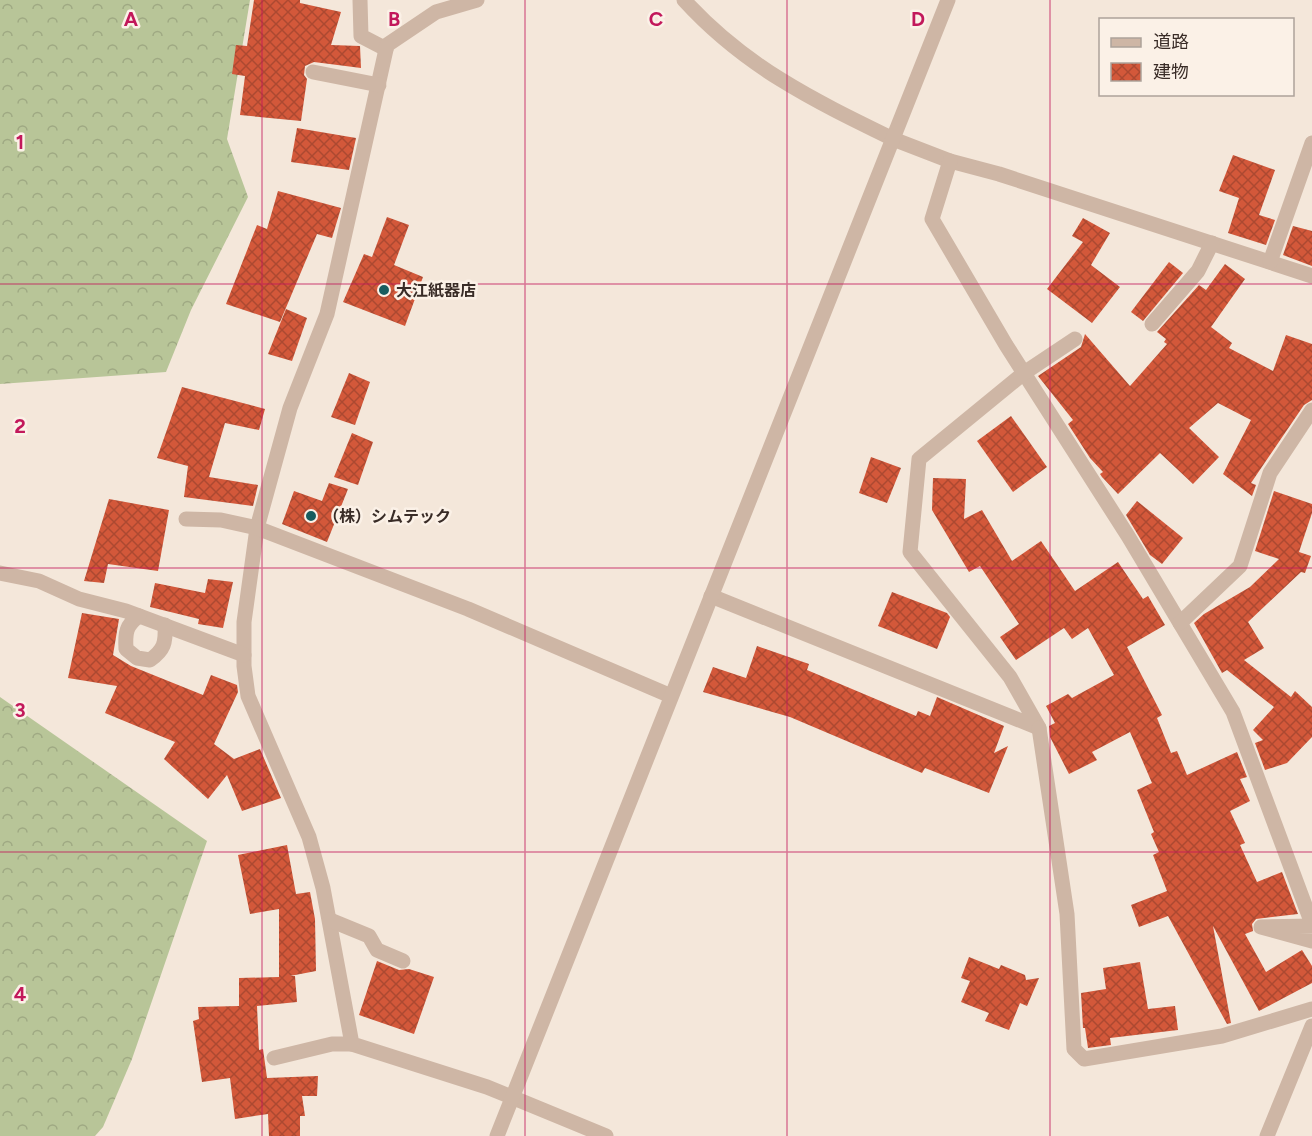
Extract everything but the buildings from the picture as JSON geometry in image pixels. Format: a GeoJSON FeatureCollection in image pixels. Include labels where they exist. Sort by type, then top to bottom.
{"type":"FeatureCollection","features":[{"type":"Feature","properties":{"kind":"street"},"geometry":{"type":"LineString","coordinates":[[360,0],[361,36],[386,49]]}},
{"type":"Feature","properties":{"kind":"street"},"geometry":{"type":"LineString","coordinates":[[352,1044],[330,920],[309,837],[248,696],[244,622],[257,528],[290,408],[327,314],[387,45],[410,27],[436,12],[477,0]]}},
{"type":"Feature","properties":{"kind":"street"},"geometry":{"type":"LineString","coordinates":[[684,0],[712,30],[754,63],[807,98],[893,139],[950,161],[999,174],[1312,276]]}},
{"type":"Feature","properties":{"kind":"street"},"geometry":{"type":"LineString","coordinates":[[497,1136],[948,0]]}},
{"type":"Feature","properties":{"kind":"street"},"geometry":{"type":"LineString","coordinates":[[313,72],[379,85]]}},
{"type":"Feature","properties":{"kind":"street"},"geometry":{"type":"LineString","coordinates":[[1270,262],[1312,143]]}},
{"type":"Feature","properties":{"kind":"street"},"geometry":{"type":"LineString","coordinates":[[950,161],[932,219],[1233,712],[1312,926],[1261,927],[1312,941]]}},
{"type":"Feature","properties":{"kind":"street"},"geometry":{"type":"LineString","coordinates":[[1152,324],[1198,271],[1212,243]]}},
{"type":"Feature","properties":{"kind":"street"},"geometry":{"type":"LineString","coordinates":[[1076,339],[1024,373],[920,459],[910,552],[1010,677],[1039,728],[1067,914],[1074,1049],[1084,1059],[1210,1038],[1312,1009]]}},
{"type":"Feature","properties":{"kind":"street"},"geometry":{"type":"LineString","coordinates":[[1180,623],[1240,566],[1270,473],[1312,410]]}},
{"type":"Feature","properties":{"kind":"street"},"geometry":{"type":"LineString","coordinates":[[186,519],[220,520],[257,528],[468,609],[671,696]]}},
{"type":"Feature","properties":{"kind":"street"},"geometry":{"type":"LineString","coordinates":[[0,573],[39,581],[79,599],[140,616],[244,655]]}},
{"type":"Feature","properties":{"kind":"street"},"geometry":{"type":"LineString","coordinates":[[711,596],[1039,728]]}},
{"type":"Feature","properties":{"kind":"street"},"geometry":{"type":"LineString","coordinates":[[140,616],[130,623],[125,634],[126,649],[137,658],[150,660],[159,654],[166,643],[165,625]]}},
{"type":"Feature","properties":{"kind":"street"},"geometry":{"type":"LineString","coordinates":[[330,920],[369,936],[377,950],[403,961]]}},
{"type":"Feature","properties":{"kind":"street"},"geometry":{"type":"LineString","coordinates":[[1267,1136],[1312,1026]]}},
{"type":"Feature","properties":{"kind":"street"},"geometry":{"type":"LineString","coordinates":[[274,1058],[332,1044],[352,1044],[512,1098],[606,1136]]}},
{"type":"Feature","properties":{"kind":"green space"},"geometry":{"type":"Polygon","coordinates":[[[0,0],[250,0],[227,139],[248,197],[191,310],[166,372],[0,384],[0,0]]]}},
{"type":"Feature","properties":{"kind":"green space"},"geometry":{"type":"Polygon","coordinates":[[[0,697],[207,841],[132,1059],[103,1127],[95,1136],[0,1136],[0,697]]]}},
{"type":"Feature","properties":{"kind":"place","name":"大江紙器店"},"geometry":{"type":"Point","coordinates":[384,290]}},
{"type":"Feature","properties":{"kind":"place","name":"（株）シムテック"},"geometry":{"type":"Point","coordinates":[311,516]}}]}
